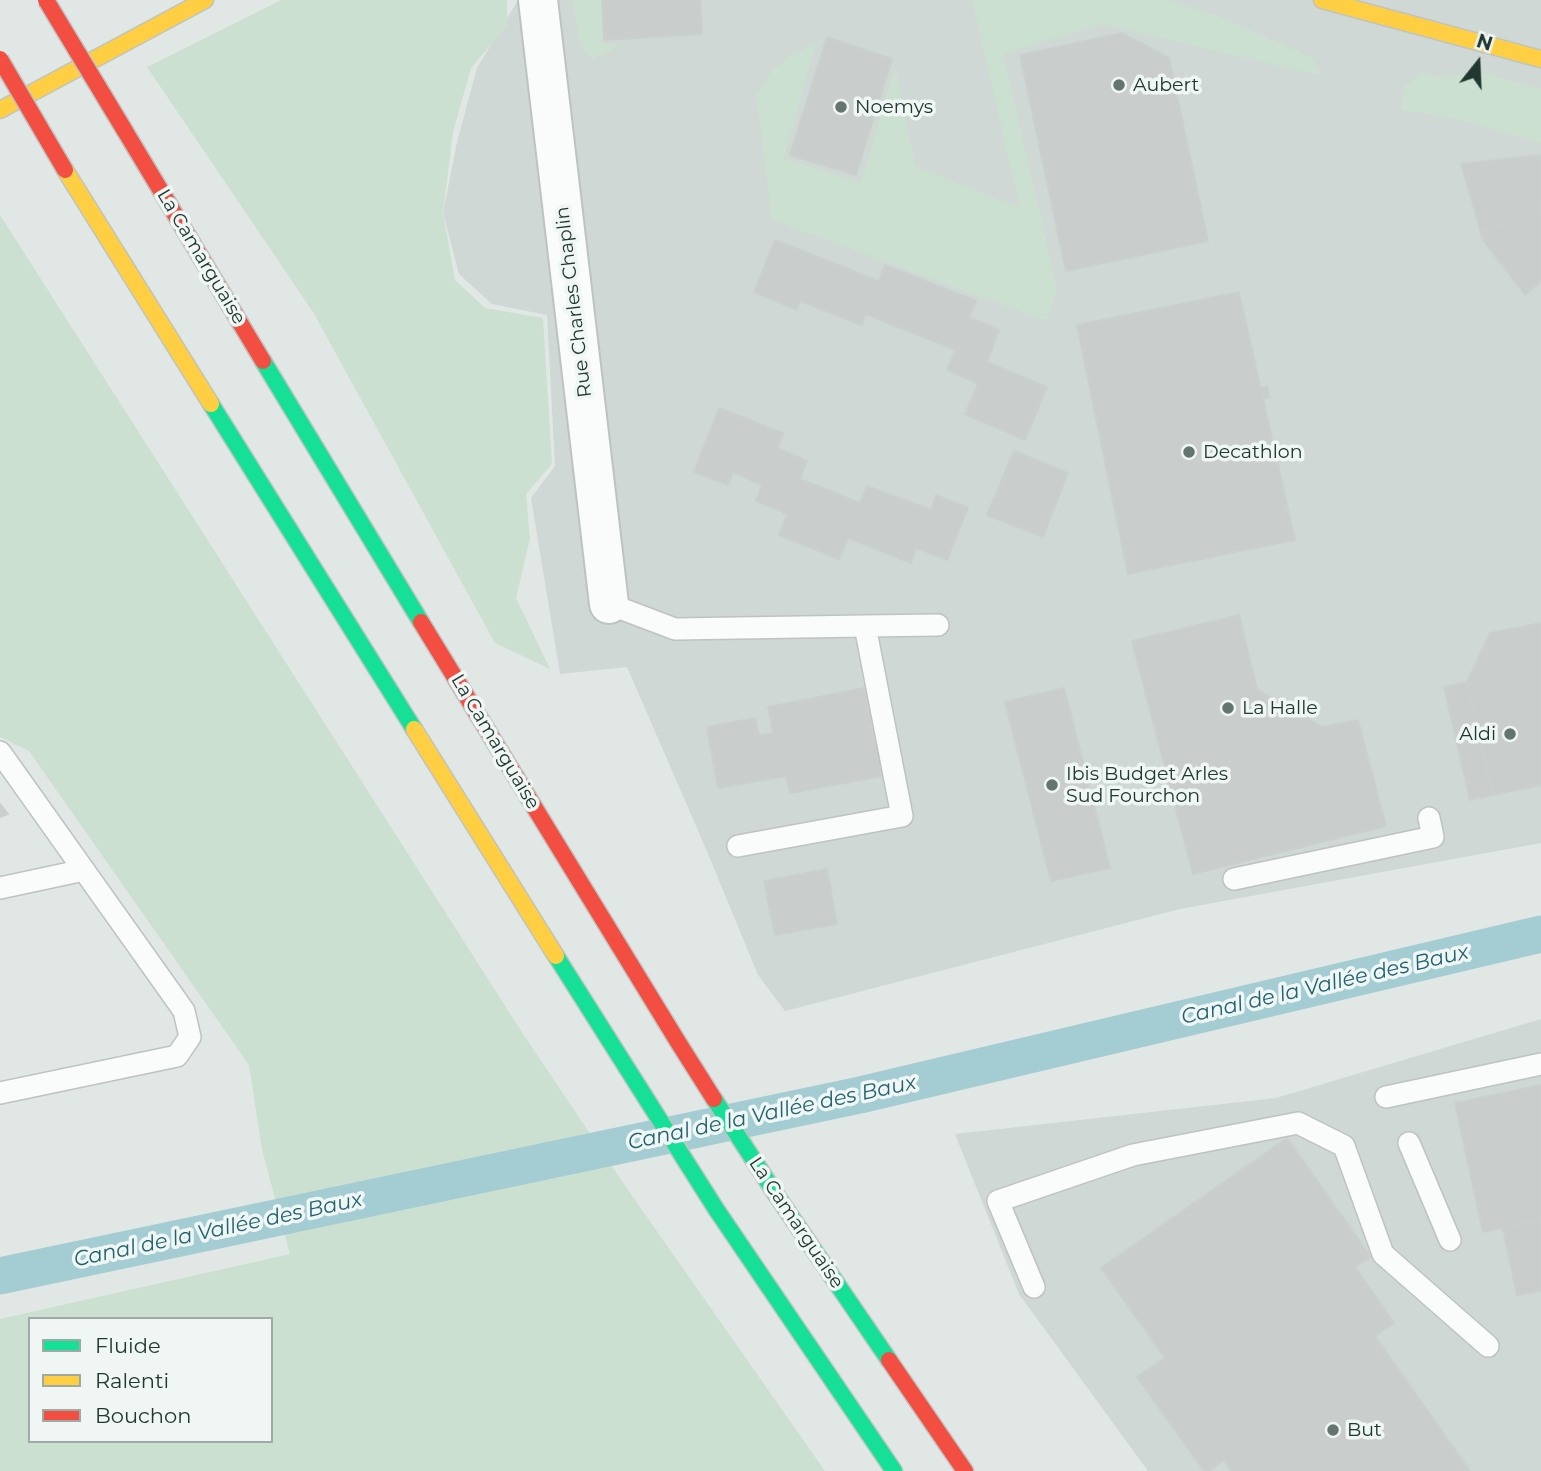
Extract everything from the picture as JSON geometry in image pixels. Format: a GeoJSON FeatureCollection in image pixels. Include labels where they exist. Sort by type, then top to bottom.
{"type":"FeatureCollection","features":[{"type":"Feature","properties":{"kind":"main road","name":"La Camarguaise"},"geometry":{"type":"LineString","coordinates":[[46,0],[678,1042],[777,1196],[965,1471]]}},
{"type":"Feature","properties":{"kind":"main road"},"geometry":{"type":"LineString","coordinates":[[0,110],[205,0]]}},
{"type":"Feature","properties":{"kind":"main road"},"geometry":{"type":"LineString","coordinates":[[1322,0],[1541,59]]}},
{"type":"Feature","properties":{"kind":"main road"},"geometry":{"type":"LineString","coordinates":[[0,59],[65,170],[618,1055],[716,1209],[894,1471]]}},
{"type":"Feature","properties":{"kind":"street","name":"Rue Charles Chaplin"},"geometry":{"type":"LineString","coordinates":[[538,0],[610,604]]}},
{"type":"Feature","properties":{"kind":"lane"},"geometry":{"type":"LineString","coordinates":[[610,604],[675,629],[938,625]]}},
{"type":"Feature","properties":{"kind":"lane"},"geometry":{"type":"LineString","coordinates":[[738,846],[902,816],[865,626]]}},
{"type":"Feature","properties":{"kind":"lane"},"geometry":{"type":"LineString","coordinates":[[0,752],[184,1011],[190,1037],[177,1056],[0,1093]]}},
{"type":"Feature","properties":{"kind":"lane"},"geometry":{"type":"LineString","coordinates":[[1234,879],[1433,838],[1429,818]]}},
{"type":"Feature","properties":{"kind":"lane"},"geometry":{"type":"LineString","coordinates":[[0,888],[83,870]]}},
{"type":"Feature","properties":{"kind":"lane"},"geometry":{"type":"LineString","coordinates":[[1386,1097],[1541,1064]]}},
{"type":"Feature","properties":{"kind":"lane"},"geometry":{"type":"LineString","coordinates":[[1034,1287],[998,1201],[1133,1155],[1298,1123],[1344,1146],[1383,1254],[1488,1346]]}},
{"type":"Feature","properties":{"kind":"lane"},"geometry":{"type":"LineString","coordinates":[[1409,1143],[1450,1240]]}},
{"type":"Feature","properties":{"kind":"shaded area"},"geometry":{"type":"Polygon","coordinates":[[[518,0],[1541,0],[1541,843],[1180,909],[785,1011],[758,975],[627,667],[560,674],[531,498],[555,466],[547,315],[492,304],[459,274],[443,213],[457,142],[477,68],[518,0]]]}},
{"type":"Feature","properties":{"kind":"shaded area"},"geometry":{"type":"Polygon","coordinates":[[[1541,1019],[1541,1471],[1148,1471],[1019,1294],[955,1134],[1276,1098],[1541,1019]]]}},
{"type":"Feature","properties":{"kind":"green space"},"geometry":{"type":"Polygon","coordinates":[[[281,0],[507,0],[507,26],[471,68],[453,132],[443,213],[455,280],[485,308],[543,318],[552,464],[526,494],[530,539],[516,598],[550,669],[495,643],[313,312],[147,67],[281,0]]]}},
{"type":"Feature","properties":{"kind":"green space"},"geometry":{"type":"Polygon","coordinates":[[[572,0],[601,0],[603,43],[621,45],[592,59],[581,46],[572,0]]]}},
{"type":"Feature","properties":{"kind":"green space"},"geometry":{"type":"Polygon","coordinates":[[[972,0],[1169,0],[1215,15],[1311,57],[1322,76],[1103,24],[1003,54],[1057,287],[1047,321],[772,220],[756,95],[772,70],[793,54],[816,44],[784,158],[861,183],[895,66],[915,166],[1020,208],[972,0]]]}},
{"type":"Feature","properties":{"kind":"green space"},"geometry":{"type":"Polygon","coordinates":[[[1421,73],[1438,77],[1485,73],[1541,89],[1541,143],[1449,117],[1401,110],[1405,86],[1421,73]]]}},
{"type":"Feature","properties":{"kind":"green space"},"geometry":{"type":"Polygon","coordinates":[[[0,215],[525,1037],[628,1190],[825,1471],[0,1471],[0,1319],[290,1254],[262,1150],[249,1065],[29,751],[0,737],[0,215]]]}},
{"type":"Feature","properties":{"kind":"building"},"geometry":{"type":"Polygon","coordinates":[[[602,0],[700,0],[702,34],[604,40],[602,0]]]}},
{"type":"Feature","properties":{"kind":"building"},"geometry":{"type":"Polygon","coordinates":[[[1122,33],[1169,58],[1208,241],[1066,271],[1020,55],[1122,33]]]}},
{"type":"Feature","properties":{"kind":"building","name":"Noemys"},"geometry":{"type":"Polygon","coordinates":[[[827,37],[892,59],[856,175],[790,155],[827,37]]]}},
{"type":"Feature","properties":{"kind":"building"},"geometry":{"type":"Polygon","coordinates":[[[1541,155],[1541,207],[1481,233],[1461,164],[1541,155]]]}},
{"type":"Feature","properties":{"kind":"building"},"geometry":{"type":"Polygon","coordinates":[[[1541,207],[1541,281],[1525,295],[1483,240],[1481,233],[1541,207]]]}},
{"type":"Feature","properties":{"kind":"building"},"geometry":{"type":"Polygon","coordinates":[[[775,240],[879,281],[885,265],[976,301],[969,317],[999,330],[987,362],[1047,387],[1025,440],[965,414],[978,384],[947,370],[956,350],[865,314],[862,325],[800,301],[797,310],[754,292],[775,240]]]}},
{"type":"Feature","properties":{"kind":"building"},"geometry":{"type":"Polygon","coordinates":[[[1239,292],[1246,323],[1205,299],[1239,292]]]}},
{"type":"Feature","properties":{"kind":"building","name":"Decathlon"},"geometry":{"type":"Polygon","coordinates":[[[1205,299],[1246,323],[1287,505],[1260,547],[1128,574],[1077,325],[1205,299]]]}},
{"type":"Feature","properties":{"kind":"building"},"geometry":{"type":"Polygon","coordinates":[[[1267,386],[1270,397],[1263,399],[1261,388],[1267,386]]]}},
{"type":"Feature","properties":{"kind":"building"},"geometry":{"type":"Polygon","coordinates":[[[719,408],[783,433],[778,448],[807,461],[800,479],[860,503],[867,486],[931,510],[936,495],[968,508],[947,560],[916,548],[911,563],[848,538],[839,559],[779,535],[787,514],[756,501],[762,485],[733,472],[728,485],[694,472],[719,408]]]}},
{"type":"Feature","properties":{"kind":"building"},"geometry":{"type":"Polygon","coordinates":[[[1014,451],[1068,473],[1043,537],[987,515],[1014,451]]]}},
{"type":"Feature","properties":{"kind":"building"},"geometry":{"type":"Polygon","coordinates":[[[1287,505],[1295,540],[1260,547],[1287,505]]]}},
{"type":"Feature","properties":{"kind":"building"},"geometry":{"type":"Polygon","coordinates":[[[1239,615],[1257,689],[1322,727],[1358,720],[1386,826],[1193,874],[1132,641],[1239,615]]]}},
{"type":"Feature","properties":{"kind":"building","name":"Aldi"},"geometry":{"type":"Polygon","coordinates":[[[1541,623],[1541,785],[1493,795],[1467,682],[1490,633],[1541,623]]]}},
{"type":"Feature","properties":{"kind":"building"},"geometry":{"type":"Polygon","coordinates":[[[1467,682],[1493,795],[1470,800],[1444,687],[1467,682]]]}},
{"type":"Feature","properties":{"kind":"building"},"geometry":{"type":"Polygon","coordinates":[[[864,688],[883,776],[790,793],[786,776],[718,788],[707,727],[755,718],[759,735],[773,733],[768,707],[864,688]]]}},
{"type":"Feature","properties":{"kind":"building"},"geometry":{"type":"Polygon","coordinates":[[[1064,688],[1110,868],[1051,881],[1005,702],[1064,688]]]}},
{"type":"Feature","properties":{"kind":"building"},"geometry":{"type":"Polygon","coordinates":[[[0,804],[8,814],[0,817],[0,804]]]}},
{"type":"Feature","properties":{"kind":"building"},"geometry":{"type":"Polygon","coordinates":[[[827,869],[837,924],[775,935],[764,881],[827,869]]]}},
{"type":"Feature","properties":{"kind":"building"},"geometry":{"type":"Polygon","coordinates":[[[1541,1085],[1541,1220],[1483,1232],[1455,1103],[1541,1085]]]}},
{"type":"Feature","properties":{"kind":"building"},"geometry":{"type":"Polygon","coordinates":[[[1287,1138],[1371,1257],[1355,1267],[1394,1323],[1375,1336],[1470,1471],[1231,1471],[1224,1460],[1209,1471],[1204,1471],[1137,1377],[1165,1358],[1101,1268],[1287,1138]]]}},
{"type":"Feature","properties":{"kind":"building"},"geometry":{"type":"Polygon","coordinates":[[[1541,1220],[1541,1291],[1517,1295],[1503,1228],[1541,1220]]]}},
{"type":"Feature","properties":{"kind":"waterway","name":"Canal de la Vallée des Baux"},"geometry":{"type":"LineString","coordinates":[[0,1276],[860,1095],[1541,934]]}},
{"type":"Feature","properties":{"kind":"traffic: fast"},"geometry":{"type":"LineString","coordinates":[[263,361],[421,622]]}},
{"type":"Feature","properties":{"kind":"traffic: fast"},"geometry":{"type":"LineString","coordinates":[[211,404],[414,729]]}},
{"type":"Feature","properties":{"kind":"traffic: fast"},"geometry":{"type":"LineString","coordinates":[[556,956],[716,1209],[894,1471]]}},
{"type":"Feature","properties":{"kind":"traffic: fast"},"geometry":{"type":"LineString","coordinates":[[714,1099],[889,1360]]}},
{"type":"Feature","properties":{"kind":"traffic: slow"},"geometry":{"type":"LineString","coordinates":[[0,110],[205,0]]}},
{"type":"Feature","properties":{"kind":"traffic: slow"},"geometry":{"type":"LineString","coordinates":[[1322,0],[1541,59]]}},
{"type":"Feature","properties":{"kind":"traffic: slow"},"geometry":{"type":"LineString","coordinates":[[65,170],[211,404]]}},
{"type":"Feature","properties":{"kind":"traffic: slow"},"geometry":{"type":"LineString","coordinates":[[414,729],[556,956]]}},
{"type":"Feature","properties":{"kind":"traffic: jam"},"geometry":{"type":"LineString","coordinates":[[46,0],[125,131]]}},
{"type":"Feature","properties":{"kind":"traffic: jam"},"geometry":{"type":"LineString","coordinates":[[0,59],[65,170]]}},
{"type":"Feature","properties":{"kind":"traffic: jam"},"geometry":{"type":"LineString","coordinates":[[125,131],[263,361]]}},
{"type":"Feature","properties":{"kind":"traffic: jam"},"geometry":{"type":"LineString","coordinates":[[421,622],[714,1099]]}},
{"type":"Feature","properties":{"kind":"traffic: jam"},"geometry":{"type":"LineString","coordinates":[[889,1360],[965,1471]]}},
{"type":"Feature","properties":{"kind":"place","name":"Aubert"},"geometry":{"type":"Point","coordinates":[1119,85]}},
{"type":"Feature","properties":{"kind":"place","name":"Noemys"},"geometry":{"type":"Point","coordinates":[841,107]}},
{"type":"Feature","properties":{"kind":"place","name":"Decathlon"},"geometry":{"type":"Point","coordinates":[1189,452]}},
{"type":"Feature","properties":{"kind":"place","name":"La Halle"},"geometry":{"type":"Point","coordinates":[1228,708]}},
{"type":"Feature","properties":{"kind":"place","name":"Aldi"},"geometry":{"type":"Point","coordinates":[1510,734]}},
{"type":"Feature","properties":{"kind":"place","name":"Ibis Budget Arles Sud Fourchon"},"geometry":{"type":"Point","coordinates":[1052,785]}},
{"type":"Feature","properties":{"kind":"place","name":"But"},"geometry":{"type":"Point","coordinates":[1333,1430]}}]}
